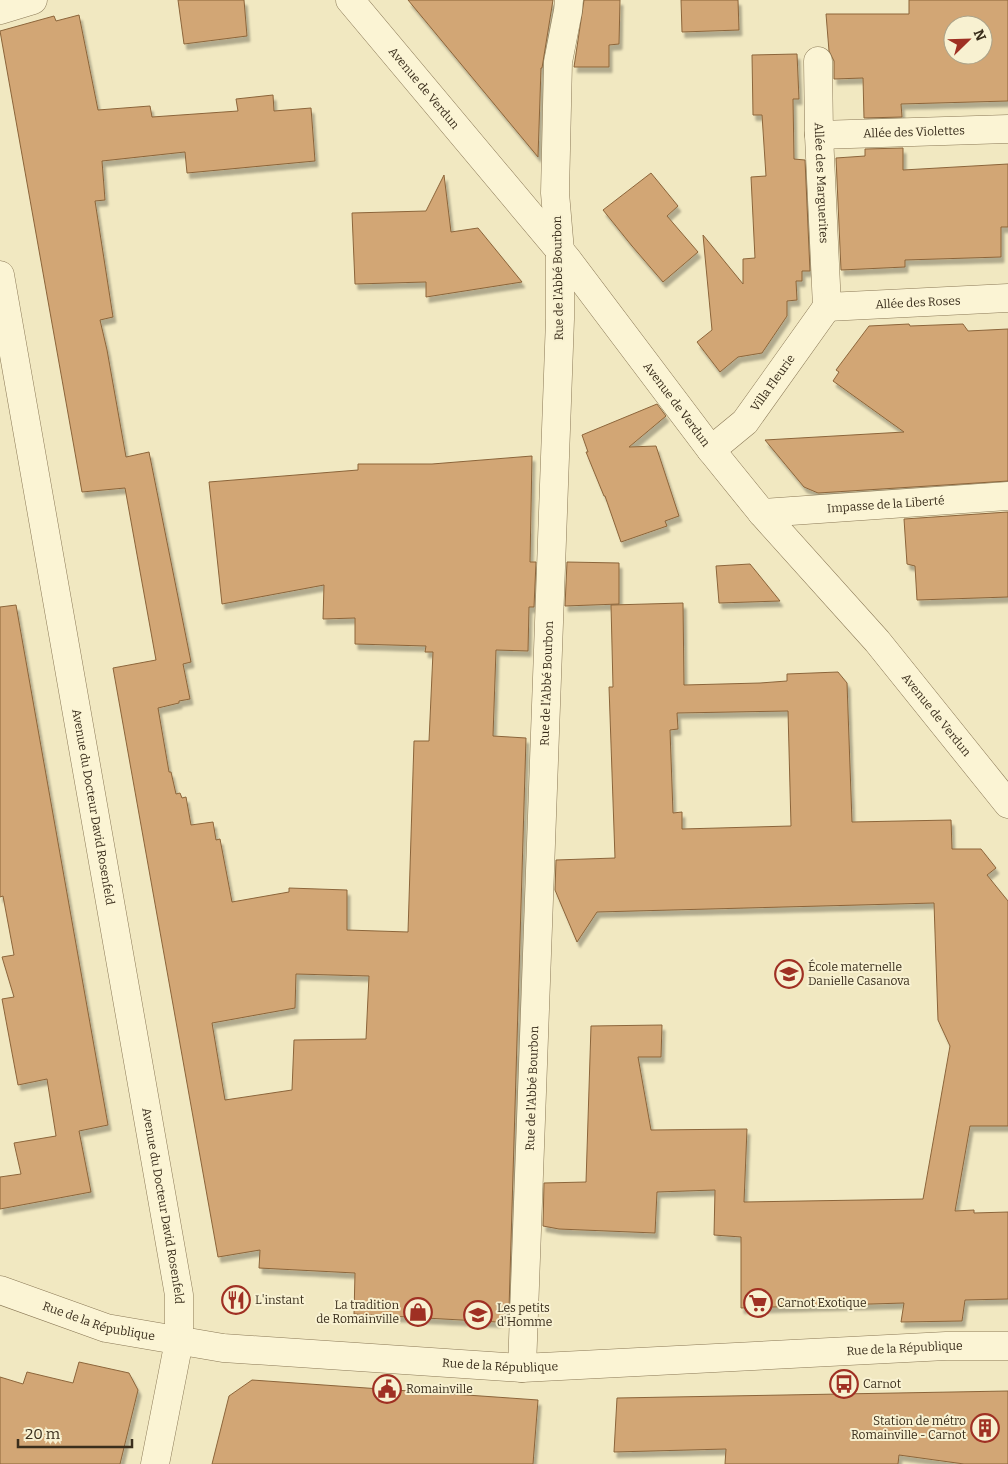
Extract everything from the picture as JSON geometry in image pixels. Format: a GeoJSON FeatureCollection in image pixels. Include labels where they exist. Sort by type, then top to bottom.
{"type":"FeatureCollection","features":[{"type":"Feature","properties":{"kind":"street"},"geometry":{"type":"LineString","coordinates":[[0,10],[32,0]]}},
{"type":"Feature","properties":{"kind":"street","name":"Avenue de Verdun"},"geometry":{"type":"LineString","coordinates":[[350,0],[560,251],[711,450],[762,513],[877,641],[1008,804]]}},
{"type":"Feature","properties":{"kind":"street","name":"Rue de l'Abbé Bourbon"},"geometry":{"type":"LineString","coordinates":[[522,1368],[559,339],[560,251],[555,192],[558,62],[569,0]]}},
{"type":"Feature","properties":{"kind":"street","name":"Allée des Marguerites"},"geometry":{"type":"LineString","coordinates":[[818,60],[819,134],[827,307]]}},
{"type":"Feature","properties":{"kind":"street","name":"Allée des Violettes"},"geometry":{"type":"LineString","coordinates":[[819,134],[1008,129]]}},
{"type":"Feature","properties":{"kind":"street","name":"Avenue du Docteur David Rosenfeld"},"geometry":{"type":"LineString","coordinates":[[0,275],[179,1295],[179,1341],[155,1464]]}},
{"type":"Feature","properties":{"kind":"street","name":"Allée des Roses"},"geometry":{"type":"LineString","coordinates":[[827,307],[1008,298]]}},
{"type":"Feature","properties":{"kind":"street","name":"Villa Fleurie"},"geometry":{"type":"LineString","coordinates":[[711,450],[745,422],[827,307]]}},
{"type":"Feature","properties":{"kind":"street","name":"Impasse de la Liberté"},"geometry":{"type":"LineString","coordinates":[[762,513],[1008,496]]}},
{"type":"Feature","properties":{"kind":"street","name":"Rue de la République"},"geometry":{"type":"LineString","coordinates":[[0,1290],[106,1328],[223,1348],[522,1368],[946,1346],[1008,1346]]}},
{"type":"Feature","properties":{"kind":"building"},"geometry":{"type":"Polygon","coordinates":[[[178,0],[244,0],[247,36],[184,44],[178,0]]]}},
{"type":"Feature","properties":{"kind":"building"},"geometry":{"type":"Polygon","coordinates":[[[408,0],[553,0],[541,68],[538,157],[408,0]]]}},
{"type":"Feature","properties":{"kind":"building"},"geometry":{"type":"Polygon","coordinates":[[[584,0],[620,0],[619,44],[609,45],[609,67],[574,67],[584,0]]]}},
{"type":"Feature","properties":{"kind":"building"},"geometry":{"type":"Polygon","coordinates":[[[681,0],[738,0],[739,30],[682,32],[681,0]]]}},
{"type":"Feature","properties":{"kind":"building"},"geometry":{"type":"Polygon","coordinates":[[[909,0],[1008,0],[1008,101],[901,104],[902,117],[864,118],[863,78],[834,79],[834,61],[829,51],[826,14],[909,14],[909,0]]]}},
{"type":"Feature","properties":{"kind":"building"},"geometry":{"type":"Polygon","coordinates":[[[79,15],[98,110],[150,106],[152,117],[238,111],[236,99],[273,95],[274,111],[311,108],[315,161],[187,173],[185,152],[102,161],[105,200],[95,201],[113,317],[100,320],[126,457],[149,452],[191,662],[183,664],[190,699],[158,708],[169,772],[171,772],[176,794],[180,793],[182,798],[186,797],[191,825],[213,822],[216,840],[220,839],[232,902],[289,892],[289,888],[347,890],[347,930],[408,932],[414,741],[429,741],[433,652],[425,652],[426,646],[355,644],[355,618],[323,619],[324,585],[222,604],[209,482],[358,470],[358,464],[432,464],[532,456],[530,562],[536,562],[534,607],[529,607],[528,651],[496,650],[493,736],[526,738],[509,1309],[497,1322],[354,1314],[355,1273],[259,1268],[260,1250],[218,1257],[113,668],[156,660],[125,488],[82,492],[0,31],[54,16],[56,21],[79,15]],[[296,974],[295,1008],[212,1023],[225,1100],[292,1090],[294,1040],[366,1039],[369,976],[296,974]]]}},
{"type":"Feature","properties":{"kind":"building"},"geometry":{"type":"Polygon","coordinates":[[[797,54],[799,99],[793,99],[794,159],[805,160],[810,271],[802,271],[802,281],[796,281],[797,300],[787,301],[787,316],[762,353],[738,357],[720,372],[697,342],[712,330],[703,235],[743,284],[743,259],[755,258],[751,177],[766,176],[762,115],[753,115],[752,55],[797,54]]]}},
{"type":"Feature","properties":{"kind":"building"},"geometry":{"type":"Polygon","coordinates":[[[903,148],[903,170],[1008,164],[1008,227],[1001,227],[1001,257],[905,260],[905,267],[841,270],[836,158],[865,156],[865,149],[903,148]]]}},
{"type":"Feature","properties":{"kind":"building"},"geometry":{"type":"Polygon","coordinates":[[[651,173],[678,206],[667,216],[698,252],[663,282],[603,210],[651,173]]]}},
{"type":"Feature","properties":{"kind":"building"},"geometry":{"type":"Polygon","coordinates":[[[444,175],[451,232],[478,228],[522,282],[426,297],[426,282],[355,284],[352,213],[426,211],[444,175]]]}},
{"type":"Feature","properties":{"kind":"building"},"geometry":{"type":"Polygon","coordinates":[[[909,324],[910,326],[963,324],[968,331],[1008,329],[1008,481],[818,493],[804,487],[765,440],[904,432],[833,381],[839,372],[836,370],[869,326],[909,324]]]}},
{"type":"Feature","properties":{"kind":"building"},"geometry":{"type":"Polygon","coordinates":[[[657,404],[666,416],[629,447],[656,446],[679,516],[665,521],[667,526],[621,542],[605,496],[586,452],[588,452],[582,435],[657,404]]]}},
{"type":"Feature","properties":{"kind":"building"},"geometry":{"type":"Polygon","coordinates":[[[1008,512],[1008,597],[917,600],[915,566],[907,564],[904,519],[1008,512]]]}},
{"type":"Feature","properties":{"kind":"building"},"geometry":{"type":"Polygon","coordinates":[[[567,562],[619,563],[619,604],[565,606],[567,562]]]}},
{"type":"Feature","properties":{"kind":"building"},"geometry":{"type":"Polygon","coordinates":[[[750,564],[780,601],[719,603],[716,566],[750,564]]]}},
{"type":"Feature","properties":{"kind":"building"},"geometry":{"type":"Polygon","coordinates":[[[683,603],[684,685],[787,681],[787,674],[838,672],[847,683],[852,822],[951,820],[952,849],[981,849],[996,868],[987,875],[1008,901],[1008,1126],[970,1126],[955,1211],[974,1210],[974,1213],[1008,1212],[1008,1299],[965,1300],[962,1321],[901,1322],[904,1303],[741,1308],[741,1237],[714,1235],[715,1190],[657,1192],[655,1233],[559,1229],[543,1226],[544,1183],[586,1182],[591,1026],[662,1025],[661,1057],[638,1057],[651,1130],[747,1129],[744,1202],[923,1199],[950,1046],[938,1020],[934,903],[597,912],[577,942],[555,890],[556,860],[615,858],[609,687],[613,687],[611,605],[683,603]],[[788,711],[677,713],[678,729],[670,730],[673,813],[682,812],[682,829],[791,826],[788,711]]]}},
{"type":"Feature","properties":{"kind":"building"},"geometry":{"type":"Polygon","coordinates":[[[16,605],[108,1125],[79,1131],[91,1192],[0,1209],[0,1177],[21,1174],[14,1143],[56,1136],[47,1079],[18,1085],[2,999],[14,997],[2,957],[14,955],[3,896],[0,897],[0,607],[16,605]]]}},
{"type":"Feature","properties":{"kind":"building"},"geometry":{"type":"Polygon","coordinates":[[[79,1362],[129,1373],[138,1390],[120,1464],[0,1464],[0,1377],[23,1384],[27,1372],[73,1383],[79,1362]]]}},
{"type":"Feature","properties":{"kind":"building"},"geometry":{"type":"Polygon","coordinates":[[[252,1380],[538,1400],[533,1464],[212,1464],[229,1396],[252,1380]]]}},
{"type":"Feature","properties":{"kind":"building"},"geometry":{"type":"Polygon","coordinates":[[[1008,1391],[1008,1464],[964,1464],[899,1455],[898,1464],[725,1464],[726,1449],[614,1452],[617,1398],[1008,1391]]]}},
{"type":"Feature","properties":{"kind":"place","name":"École maternelle Danielle Casanova"},"geometry":{"type":"Point","coordinates":[789,974]}},
{"type":"Feature","properties":{"kind":"place","name":"L'instant"},"geometry":{"type":"Point","coordinates":[236,1300]}},
{"type":"Feature","properties":{"kind":"place","name":"Carnot Exotique"},"geometry":{"type":"Point","coordinates":[758,1303]}},
{"type":"Feature","properties":{"kind":"place","name":"La tradition de Romainville"},"geometry":{"type":"Point","coordinates":[418,1312]}},
{"type":"Feature","properties":{"kind":"place","name":"Les petits d'Homme"},"geometry":{"type":"Point","coordinates":[478,1315]}},
{"type":"Feature","properties":{"kind":"place","name":"Carnot"},"geometry":{"type":"Point","coordinates":[844,1384]}},
{"type":"Feature","properties":{"kind":"place","name":"Romainville"},"geometry":{"type":"Point","coordinates":[387,1389]}},
{"type":"Feature","properties":{"kind":"place","name":"Station de métro Romainville - Carnot"},"geometry":{"type":"Point","coordinates":[985,1428]}}]}
